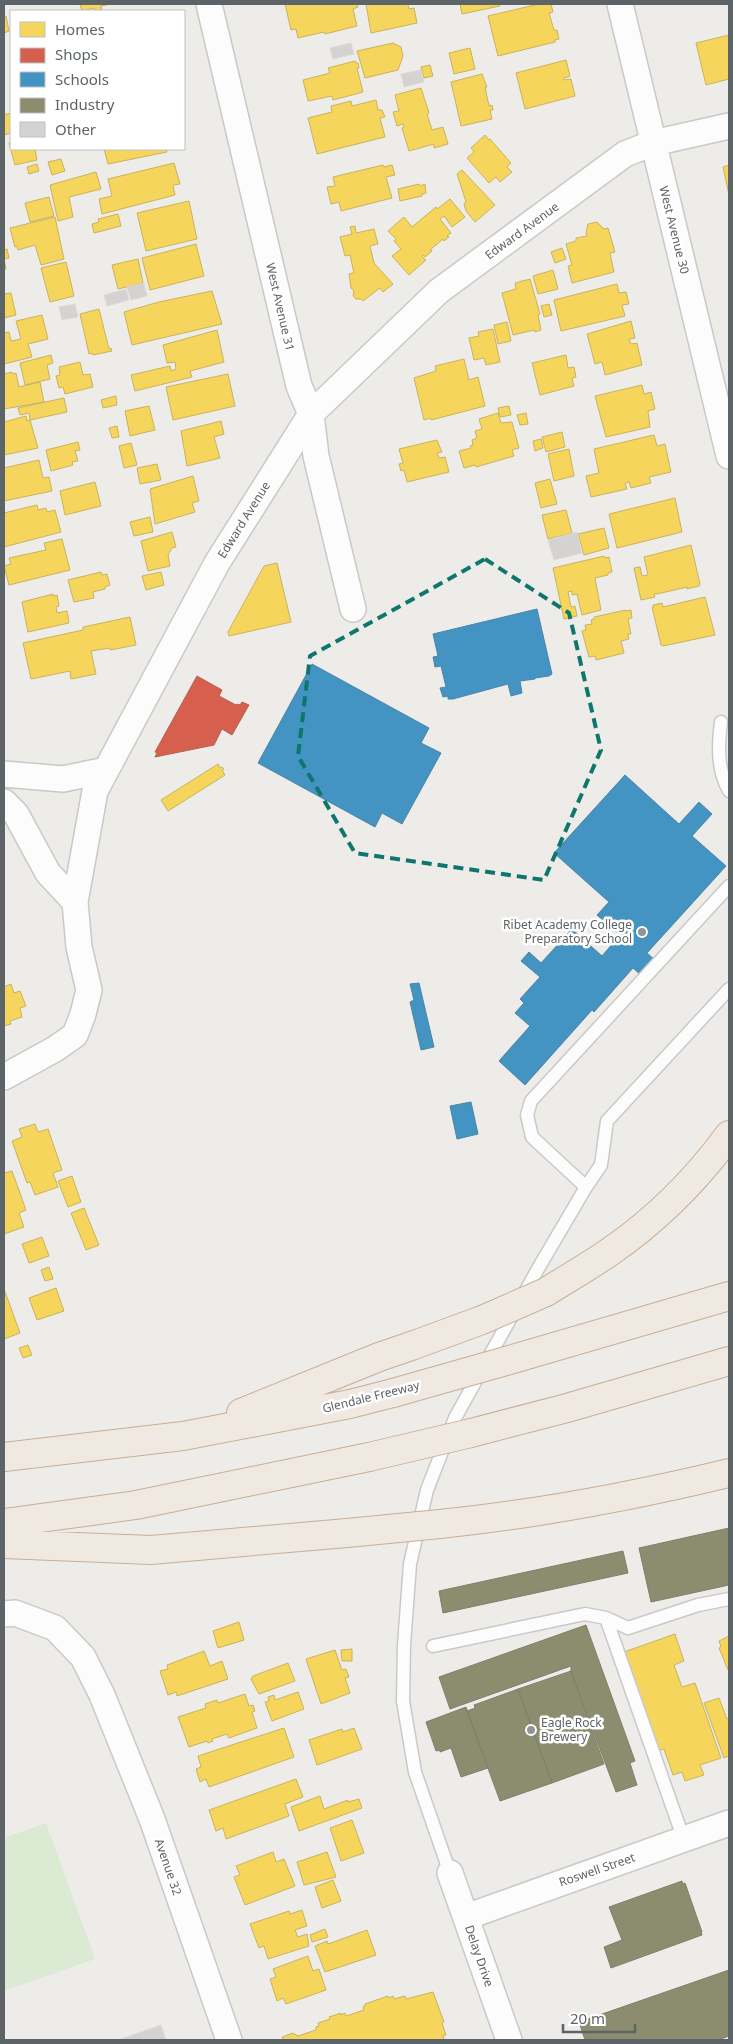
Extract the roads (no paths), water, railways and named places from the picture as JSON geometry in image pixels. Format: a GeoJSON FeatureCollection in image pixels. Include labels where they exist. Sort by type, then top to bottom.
{"type":"FeatureCollection","features":[{"type":"Feature","properties":{"kind":"highway"},"geometry":{"type":"LineString","coordinates":[[183,1436],[379,1357],[482,1320],[546,1292],[611,1251],[673,1201],[709,1163],[729,1135]]}},
{"type":"Feature","properties":{"kind":"highway","name":"Glendale Freeway"},"geometry":{"type":"LineString","coordinates":[[4,1457],[183,1436],[350,1404],[729,1296]]}},
{"type":"Feature","properties":{"kind":"highway"},"geometry":{"type":"LineString","coordinates":[[4,1523],[136,1505],[369,1457],[568,1408],[729,1361]]}},
{"type":"Feature","properties":{"kind":"highway"},"geometry":{"type":"LineString","coordinates":[[4,1544],[151,1550],[440,1524],[500,1518],[672,1487],[729,1473]]}},
{"type":"Feature","properties":{"kind":"street","name":"West Avenue 31"},"geometry":{"type":"LineString","coordinates":[[209,4],[299,386],[311,414],[316,456],[353,609]]}},
{"type":"Feature","properties":{"kind":"street","name":"West Avenue 30"},"geometry":{"type":"LineString","coordinates":[[620,4],[729,456]]}},
{"type":"Feature","properties":{"kind":"street","name":"Edward Avenue"},"geometry":{"type":"LineString","coordinates":[[4,1076],[56,1049],[75,1035],[84,1014],[90,990],[79,947],[75,902],[95,791],[217,563],[311,414],[439,291],[626,154],[653,143],[729,126]]}},
{"type":"Feature","properties":{"kind":"street"},"geometry":{"type":"LineString","coordinates":[[4,774],[63,779],[106,770]]}},
{"type":"Feature","properties":{"kind":"street"},"geometry":{"type":"LineString","coordinates":[[4,802],[16,814],[48,873],[75,902]]}},
{"type":"Feature","properties":{"kind":"street","name":"Avenue 32"},"geometry":{"type":"LineString","coordinates":[[4,1614],[15,1613],[55,1628],[83,1657],[102,1694],[152,1819],[229,2040]]}},
{"type":"Feature","properties":{"kind":"street","name":"Roswell Street"},"geometry":{"type":"LineString","coordinates":[[466,1917],[729,1824]]}},
{"type":"Feature","properties":{"kind":"street","name":"Delay Drive"},"geometry":{"type":"LineString","coordinates":[[450,1873],[509,2040]]}},
{"type":"Feature","properties":{"kind":"lane"},"geometry":{"type":"LineString","coordinates":[[721,722],[719,759],[724,781],[729,791]]}},
{"type":"Feature","properties":{"kind":"lane"},"geometry":{"type":"LineString","coordinates":[[586,1187],[532,1137],[527,1115],[531,1101],[729,886]]}},
{"type":"Feature","properties":{"kind":"lane"},"geometry":{"type":"LineString","coordinates":[[450,1873],[415,1772],[403,1701],[404,1646],[410,1564],[427,1490],[455,1418],[586,1187],[601,1165],[607,1122],[729,989]]}},
{"type":"Feature","properties":{"kind":"lane"},"geometry":{"type":"LineString","coordinates":[[433,1646],[584,1614],[606,1618],[628,1628],[698,1605],[729,1599]]}},
{"type":"Feature","properties":{"kind":"lane"},"geometry":{"type":"LineString","coordinates":[[606,1618],[684,1840]]}},
{"type":"Feature","properties":{"kind":"place","name":"Ribet Academy College Preparatory School"},"geometry":{"type":"Point","coordinates":[642,932]}},
{"type":"Feature","properties":{"kind":"place","name":"Eagle Rock Brewery"},"geometry":{"type":"Point","coordinates":[531,1730]}}]}
